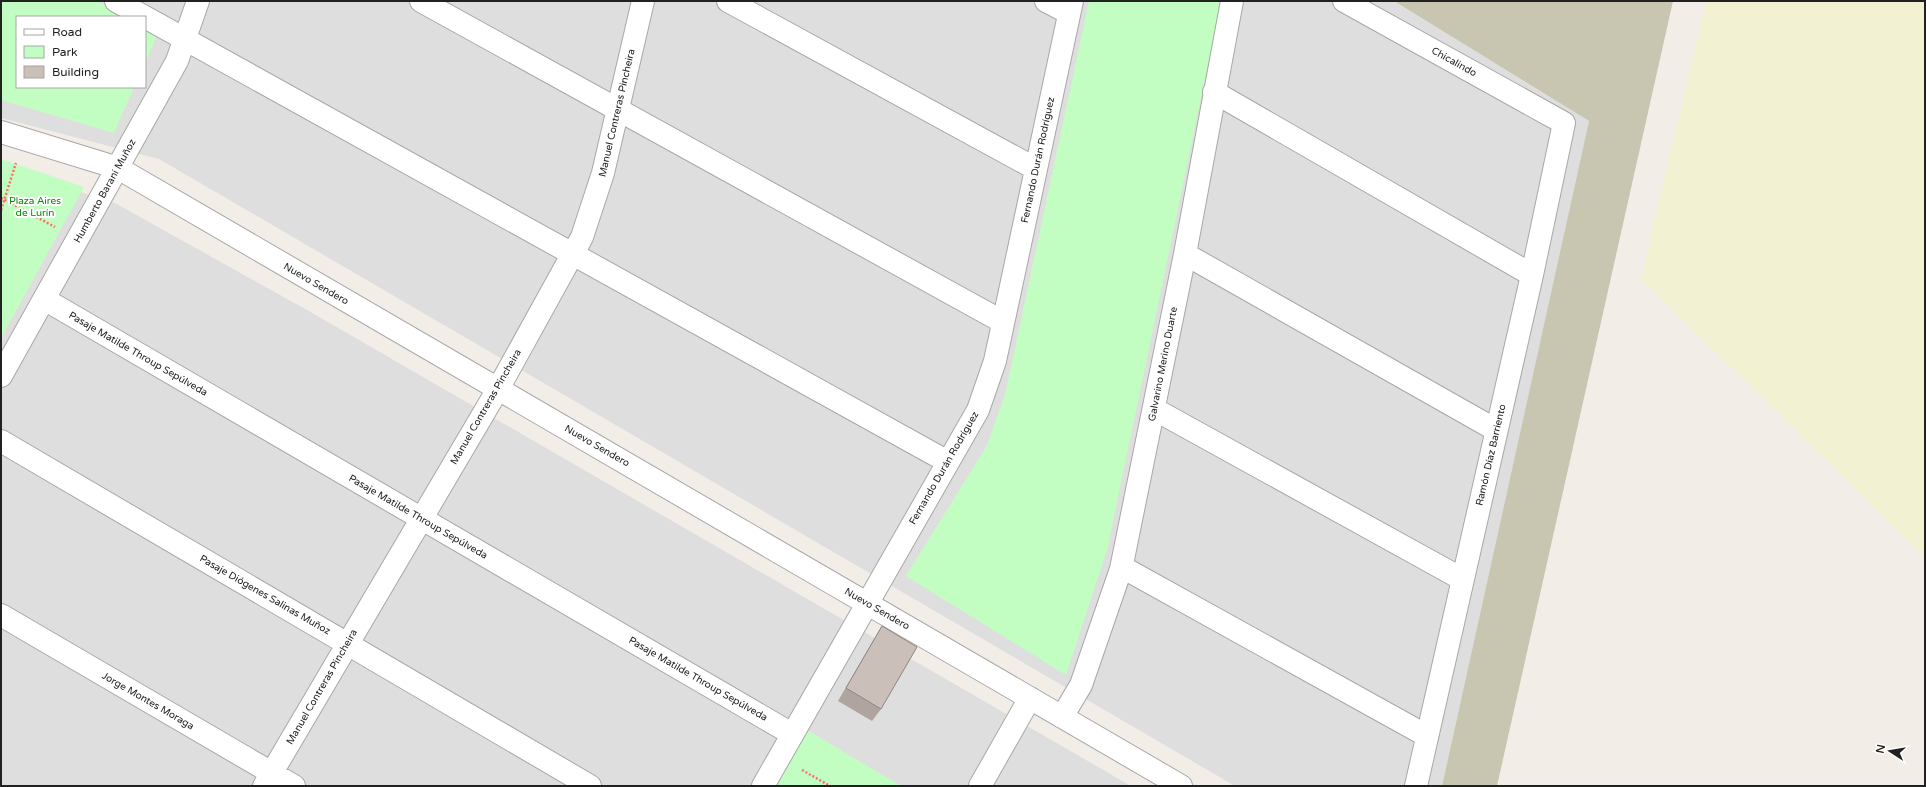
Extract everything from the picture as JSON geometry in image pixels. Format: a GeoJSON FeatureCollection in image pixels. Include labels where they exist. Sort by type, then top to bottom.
{"type":"FeatureCollection","features":[{"type":"Feature","properties":{"kind":"street"},"geometry":{"type":"LineString","coordinates":[[116,1],[143,16]]}},
{"type":"Feature","properties":{"kind":"street","name":"Humberto Baraní Muñoz"},"geometry":{"type":"LineString","coordinates":[[1,376],[177,61],[198,1]]}},
{"type":"Feature","properties":{"kind":"street"},"geometry":{"type":"LineString","coordinates":[[421,1],[1003,322]]}},
{"type":"Feature","properties":{"kind":"street","name":"Manuel Contreras Pincheira"},"geometry":{"type":"LineString","coordinates":[[268,779],[498,389],[582,237],[603,173],[643,1]]}},
{"type":"Feature","properties":{"kind":"street"},"geometry":{"type":"LineString","coordinates":[[728,1],[1036,169]]}},
{"type":"Feature","properties":{"kind":"street"},"geometry":{"type":"LineString","coordinates":[[1046,1],[1070,7]]}},
{"type":"Feature","properties":{"kind":"street","name":"Galvarino Merino Duarte"},"geometry":{"type":"LineString","coordinates":[[1062,716],[1081,686],[1122,567],[1185,254],[1232,1]]}},
{"type":"Feature","properties":{"kind":"street","name":"Chicalindo"},"geometry":{"type":"LineString","coordinates":[[1344,1],[1564,123]]}},
{"type":"Feature","properties":{"kind":"street","name":"Fernando Durán Rodríguez"},"geometry":{"type":"LineString","coordinates":[[763,786],[978,410],[995,361],[1070,7]]}},
{"type":"Feature","properties":{"kind":"street"},"geometry":{"type":"LineString","coordinates":[[146,18],[948,462]]}},
{"type":"Feature","properties":{"kind":"street"},"geometry":{"type":"LineString","coordinates":[[1214,92],[1532,275]]}},
{"type":"Feature","properties":{"kind":"street","name":"Ramón Díaz Barriento"},"geometry":{"type":"LineString","coordinates":[[1416,786],[1532,275],[1564,123]]}},
{"type":"Feature","properties":{"kind":"street","name":"Nuevo Sendero"},"geometry":{"type":"LineString","coordinates":[[1,132],[118,168],[1062,716],[1157,780],[1181,786]]}},
{"type":"Feature","properties":{"kind":"street"},"geometry":{"type":"LineString","coordinates":[[1185,254],[1496,430]]}},
{"type":"Feature","properties":{"kind":"street","name":"Pasaje Matilde Throup Sepúlveda"},"geometry":{"type":"LineString","coordinates":[[44,299],[792,734]]}},
{"type":"Feature","properties":{"kind":"street"},"geometry":{"type":"LineString","coordinates":[[1154,408],[1462,579]]}},
{"type":"Feature","properties":{"kind":"street","name":"Pasaje Diógenes Salinas Muñoz"},"geometry":{"type":"LineString","coordinates":[[1,441],[590,786]]}},
{"type":"Feature","properties":{"kind":"street"},"geometry":{"type":"LineString","coordinates":[[1122,567],[1427,736]]}},
{"type":"Feature","properties":{"kind":"street","name":"Jorge Montes Moraga"},"geometry":{"type":"LineString","coordinates":[[1,615],[268,779],[294,786]]}},
{"type":"Feature","properties":{"kind":"street"},"geometry":{"type":"LineString","coordinates":[[980,786],[1030,698]]}},
{"type":"Feature","properties":{"kind":"path"},"geometry":{"type":"LineString","coordinates":[[1,210],[3,198],[24,139]]}},
{"type":"Feature","properties":{"kind":"path"},"geometry":{"type":"LineString","coordinates":[[3,198],[78,240]]}},
{"type":"Feature","properties":{"kind":"path"},"geometry":{"type":"LineString","coordinates":[[780,756],[830,786]]}},
{"type":"Feature","properties":{"kind":"path"},"geometry":{"type":"LineString","coordinates":[[820,786],[823,782]]}},
{"type":"Feature","properties":{"kind":"shaded area"},"geometry":{"type":"Polygon","coordinates":[[[1,1],[1394,1],[1589,121],[1442,786],[1235,786],[159,159],[1,118],[1,1]]]}},
{"type":"Feature","properties":{"kind":"shaded area"},"geometry":{"type":"Polygon","coordinates":[[[1394,1],[1673,1],[1497,786],[1442,786],[1589,121],[1394,1]]]}},
{"type":"Feature","properties":{"kind":"shaded area"},"geometry":{"type":"Polygon","coordinates":[[[1,167],[115,203],[314,314],[1131,786],[1,786],[1,167]]]}},
{"type":"Feature","properties":{"kind":"green space"},"geometry":{"type":"Polygon","coordinates":[[[1,1],[97,1],[125,16],[16,16],[16,88],[134,88],[114,133],[1,100],[1,1]]]}},
{"type":"Feature","properties":{"kind":"green space"},"geometry":{"type":"Polygon","coordinates":[[[1089,1],[1221,1],[1107,550],[1066,675],[906,576],[986,447],[1005,395],[1089,1]]]}},
{"type":"Feature","properties":{"kind":"green space"},"geometry":{"type":"Polygon","coordinates":[[[1706,1],[1925,1],[1925,557],[1641,279],[1706,1]]]}},
{"type":"Feature","properties":{"kind":"green space"},"geometry":{"type":"Polygon","coordinates":[[[146,27],[158,33],[146,61],[146,27]]]}},
{"type":"Feature","properties":{"kind":"green space","name":"Plaza Aires de Lurín"},"geometry":{"type":"Polygon","coordinates":[[[1,159],[84,187],[1,338],[1,159]]]}},
{"type":"Feature","properties":{"kind":"green space"},"geometry":{"type":"Polygon","coordinates":[[[807,730],[901,786],[775,786],[807,730]]]}},
{"type":"Feature","properties":{"kind":"building"},"geometry":{"type":"Polygon","coordinates":[[[882,626],[917,647],[881,709],[846,688],[882,626]]]}}]}
